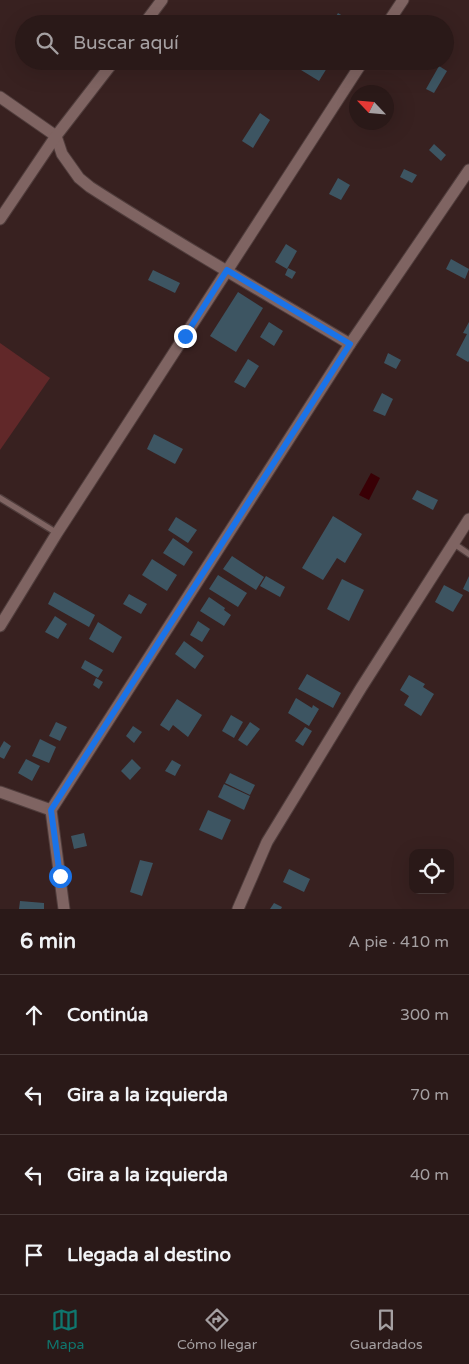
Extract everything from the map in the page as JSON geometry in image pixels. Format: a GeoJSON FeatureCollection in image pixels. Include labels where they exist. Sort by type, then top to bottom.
{"type":"FeatureCollection","features":[{"type":"Feature","properties":{"kind":"street"},"geometry":{"type":"LineString","coordinates":[[151,15],[162,0]]}},
{"type":"Feature","properties":{"kind":"street"},"geometry":{"type":"LineString","coordinates":[[393,15],[403,0]]}},
{"type":"Feature","properties":{"kind":"street"},"geometry":{"type":"LineString","coordinates":[[0,219],[56,136],[107,70]]}},
{"type":"Feature","properties":{"kind":"street"},"geometry":{"type":"LineString","coordinates":[[0,626],[57,533],[357,70]]}},
{"type":"Feature","properties":{"kind":"street"},"geometry":{"type":"LineString","coordinates":[[0,97],[56,136],[62,154],[79,178],[90,188],[172,240],[227,270],[350,344]]}},
{"type":"Feature","properties":{"kind":"street"},"geometry":{"type":"LineString","coordinates":[[64,909],[51,810],[350,344],[469,170]]}},
{"type":"Feature","properties":{"kind":"street"},"geometry":{"type":"LineString","coordinates":[[238,909],[267,842],[361,688],[469,519]]}},
{"type":"Feature","properties":{"kind":"street"},"geometry":{"type":"LineString","coordinates":[[0,792],[51,810]]}},
{"type":"Feature","properties":{"kind":"lane"},"geometry":{"type":"LineString","coordinates":[[0,498],[57,533]]}},
{"type":"Feature","properties":{"kind":"lane"},"geometry":{"type":"LineString","coordinates":[[453,543],[469,554]]}},
{"type":"Feature","properties":{"kind":"shaded area"},"geometry":{"type":"Polygon","coordinates":[[[0,343],[50,378],[0,450],[0,343]]]}},
{"type":"Feature","properties":{"kind":"shaded area"},"geometry":{"type":"Polygon","coordinates":[[[371,473],[380,478],[369,500],[359,495],[371,473]]]}},
{"type":"Feature","properties":{"kind":"building"},"geometry":{"type":"Polygon","coordinates":[[[301,70],[326,70],[319,81],[301,70]]]}},
{"type":"Feature","properties":{"kind":"building"},"geometry":{"type":"Polygon","coordinates":[[[437,70],[447,71],[434,93],[426,89],[437,70]]]}},
{"type":"Feature","properties":{"kind":"building"},"geometry":{"type":"Polygon","coordinates":[[[260,113],[270,120],[253,148],[242,141],[260,113]]]}},
{"type":"Feature","properties":{"kind":"building"},"geometry":{"type":"Polygon","coordinates":[[[434,144],[446,155],[441,161],[429,150],[434,144]]]}},
{"type":"Feature","properties":{"kind":"building"},"geometry":{"type":"Polygon","coordinates":[[[404,169],[417,175],[412,183],[400,177],[404,169]]]}},
{"type":"Feature","properties":{"kind":"building"},"geometry":{"type":"Polygon","coordinates":[[[338,178],[350,185],[341,200],[329,194],[338,178]]]}},
{"type":"Feature","properties":{"kind":"building"},"geometry":{"type":"Polygon","coordinates":[[[286,244],[297,251],[287,269],[275,262],[286,244]]]}},
{"type":"Feature","properties":{"kind":"building"},"geometry":{"type":"Polygon","coordinates":[[[451,259],[469,269],[465,279],[446,269],[451,259]]]}},
{"type":"Feature","properties":{"kind":"building"},"geometry":{"type":"Polygon","coordinates":[[[288,268],[296,272],[292,279],[285,275],[288,268]]]}},
{"type":"Feature","properties":{"kind":"building"},"geometry":{"type":"Polygon","coordinates":[[[153,270],[180,283],[175,293],[148,280],[153,270]]]}},
{"type":"Feature","properties":{"kind":"building"},"geometry":{"type":"Polygon","coordinates":[[[238,292],[263,308],[236,352],[210,336],[238,292]]]}},
{"type":"Feature","properties":{"kind":"building"},"geometry":{"type":"Polygon","coordinates":[[[269,322],[283,331],[274,346],[260,337],[269,322]]]}},
{"type":"Feature","properties":{"kind":"building"},"geometry":{"type":"Polygon","coordinates":[[[469,322],[468,362],[456,355],[467,334],[463,333],[469,322]]]}},
{"type":"Feature","properties":{"kind":"building"},"geometry":{"type":"Polygon","coordinates":[[[388,353],[401,360],[396,369],[384,363],[388,353]]]}},
{"type":"Feature","properties":{"kind":"building"},"geometry":{"type":"Polygon","coordinates":[[[248,359],[259,366],[245,388],[234,382],[248,359]]]}},
{"type":"Feature","properties":{"kind":"building"},"geometry":{"type":"Polygon","coordinates":[[[382,393],[393,399],[385,416],[373,411],[382,393]]]}},
{"type":"Feature","properties":{"kind":"building"},"geometry":{"type":"Polygon","coordinates":[[[154,434],[183,449],[175,464],[147,449],[154,434]]]}},
{"type":"Feature","properties":{"kind":"building"},"geometry":{"type":"Polygon","coordinates":[[[417,490],[438,500],[433,510],[412,499],[417,490]]]}},
{"type":"Feature","properties":{"kind":"building"},"geometry":{"type":"Polygon","coordinates":[[[333,516],[362,534],[345,563],[337,558],[323,580],[302,568],[333,516]]]}},
{"type":"Feature","properties":{"kind":"building"},"geometry":{"type":"Polygon","coordinates":[[[176,517],[197,530],[188,543],[168,530],[176,517]]]}},
{"type":"Feature","properties":{"kind":"building"},"geometry":{"type":"Polygon","coordinates":[[[173,538],[193,552],[184,566],[163,553],[173,538]]]}},
{"type":"Feature","properties":{"kind":"building"},"geometry":{"type":"Polygon","coordinates":[[[232,556],[264,577],[256,590],[223,569],[232,556]]]}},
{"type":"Feature","properties":{"kind":"building"},"geometry":{"type":"Polygon","coordinates":[[[152,559],[177,575],[167,591],[142,575],[152,559]]]}},
{"type":"Feature","properties":{"kind":"building"},"geometry":{"type":"Polygon","coordinates":[[[218,575],[247,593],[238,607],[209,589],[218,575]]]}},
{"type":"Feature","properties":{"kind":"building"},"geometry":{"type":"Polygon","coordinates":[[[266,576],[285,587],[280,597],[260,586],[266,576]]]}},
{"type":"Feature","properties":{"kind":"building"},"geometry":{"type":"Polygon","coordinates":[[[469,576],[469,592],[463,589],[469,576]]]}},
{"type":"Feature","properties":{"kind":"building"},"geometry":{"type":"Polygon","coordinates":[[[342,579],[364,590],[349,621],[327,609],[342,579]]]}},
{"type":"Feature","properties":{"kind":"building"},"geometry":{"type":"Polygon","coordinates":[[[444,585],[463,595],[453,612],[435,602],[444,585]]]}},
{"type":"Feature","properties":{"kind":"building"},"geometry":{"type":"Polygon","coordinates":[[[54,592],[95,615],[89,627],[48,604],[54,592]]]}},
{"type":"Feature","properties":{"kind":"building"},"geometry":{"type":"Polygon","coordinates":[[[129,594],[147,604],[141,614],[123,604],[129,594]]]}},
{"type":"Feature","properties":{"kind":"building"},"geometry":{"type":"Polygon","coordinates":[[[209,597],[225,608],[224,610],[231,615],[224,626],[200,611],[209,597]]]}},
{"type":"Feature","properties":{"kind":"building"},"geometry":{"type":"Polygon","coordinates":[[[55,616],[67,624],[58,639],[45,632],[55,616]]]}},
{"type":"Feature","properties":{"kind":"building"},"geometry":{"type":"Polygon","coordinates":[[[198,621],[210,629],[202,642],[190,635],[198,621]]]}},
{"type":"Feature","properties":{"kind":"building"},"geometry":{"type":"Polygon","coordinates":[[[98,622],[122,637],[113,653],[89,639],[98,622]]]}},
{"type":"Feature","properties":{"kind":"building"},"geometry":{"type":"Polygon","coordinates":[[[184,641],[204,656],[195,669],[175,654],[184,641]]]}},
{"type":"Feature","properties":{"kind":"building"},"geometry":{"type":"Polygon","coordinates":[[[85,660],[103,670],[98,678],[81,668],[85,660]]]}},
{"type":"Feature","properties":{"kind":"building"},"geometry":{"type":"Polygon","coordinates":[[[307,674],[341,693],[333,708],[298,689],[307,674]]]}},
{"type":"Feature","properties":{"kind":"building"},"geometry":{"type":"Polygon","coordinates":[[[409,675],[425,684],[423,687],[434,694],[421,716],[404,705],[409,696],[400,690],[409,675]]]}},
{"type":"Feature","properties":{"kind":"building"},"geometry":{"type":"Polygon","coordinates":[[[96,678],[103,682],[99,689],[93,685],[96,678]]]}},
{"type":"Feature","properties":{"kind":"building"},"geometry":{"type":"Polygon","coordinates":[[[296,698],[312,708],[313,705],[319,709],[309,726],[288,713],[296,698]]]}},
{"type":"Feature","properties":{"kind":"building"},"geometry":{"type":"Polygon","coordinates":[[[177,699],[202,715],[188,737],[173,725],[169,731],[160,725],[177,699]]]}},
{"type":"Feature","properties":{"kind":"building"},"geometry":{"type":"Polygon","coordinates":[[[231,715],[243,722],[234,738],[222,731],[231,715]]]}},
{"type":"Feature","properties":{"kind":"building"},"geometry":{"type":"Polygon","coordinates":[[[56,722],[67,727],[60,741],[49,736],[56,722]]]}},
{"type":"Feature","properties":{"kind":"building"},"geometry":{"type":"Polygon","coordinates":[[[250,722],[260,729],[247,746],[238,740],[250,722]]]}},
{"type":"Feature","properties":{"kind":"building"},"geometry":{"type":"Polygon","coordinates":[[[133,726],[142,732],[134,743],[126,736],[133,726]]]}},
{"type":"Feature","properties":{"kind":"building"},"geometry":{"type":"Polygon","coordinates":[[[305,727],[312,731],[303,746],[295,741],[305,727]]]}},
{"type":"Feature","properties":{"kind":"building"},"geometry":{"type":"Polygon","coordinates":[[[40,739],[56,747],[49,763],[32,756],[40,739]]]}},
{"type":"Feature","properties":{"kind":"building"},"geometry":{"type":"Polygon","coordinates":[[[4,741],[11,746],[4,759],[0,757],[0,748],[4,741]]]}},
{"type":"Feature","properties":{"kind":"building"},"geometry":{"type":"Polygon","coordinates":[[[26,759],[40,766],[32,781],[18,773],[26,759]]]}},
{"type":"Feature","properties":{"kind":"building"},"geometry":{"type":"Polygon","coordinates":[[[132,759],[141,768],[130,780],[121,771],[132,759]]]}},
{"type":"Feature","properties":{"kind":"building"},"geometry":{"type":"Polygon","coordinates":[[[172,760],[181,765],[175,776],[165,771],[172,760]]]}},
{"type":"Feature","properties":{"kind":"building"},"geometry":{"type":"Polygon","coordinates":[[[230,773],[255,785],[250,795],[225,783],[230,773]]]}},
{"type":"Feature","properties":{"kind":"building"},"geometry":{"type":"Polygon","coordinates":[[[224,784],[250,796],[244,810],[218,797],[224,784]]]}},
{"type":"Feature","properties":{"kind":"building"},"geometry":{"type":"Polygon","coordinates":[[[208,810],[231,820],[222,840],[199,830],[208,810]]]}},
{"type":"Feature","properties":{"kind":"building"},"geometry":{"type":"Polygon","coordinates":[[[84,833],[87,846],[74,849],[71,836],[84,833]]]}},
{"type":"Feature","properties":{"kind":"building"},"geometry":{"type":"Polygon","coordinates":[[[140,860],[153,863],[142,896],[130,892],[140,860]]]}},
{"type":"Feature","properties":{"kind":"building"},"geometry":{"type":"Polygon","coordinates":[[[289,869],[310,879],[304,892],[283,882],[289,869]]]}},
{"type":"Feature","properties":{"kind":"building"},"geometry":{"type":"Polygon","coordinates":[[[20,901],[44,903],[44,909],[19,909],[20,901]]]}},
{"type":"Feature","properties":{"kind":"building"},"geometry":{"type":"Polygon","coordinates":[[[274,903],[282,907],[281,909],[270,909],[274,903]]]}},
{"type":"Feature","properties":{"kind":"route"},"geometry":{"type":"LineString","coordinates":[[60,876],[51,810],[350,344],[227,270],[185,336]]}}]}
